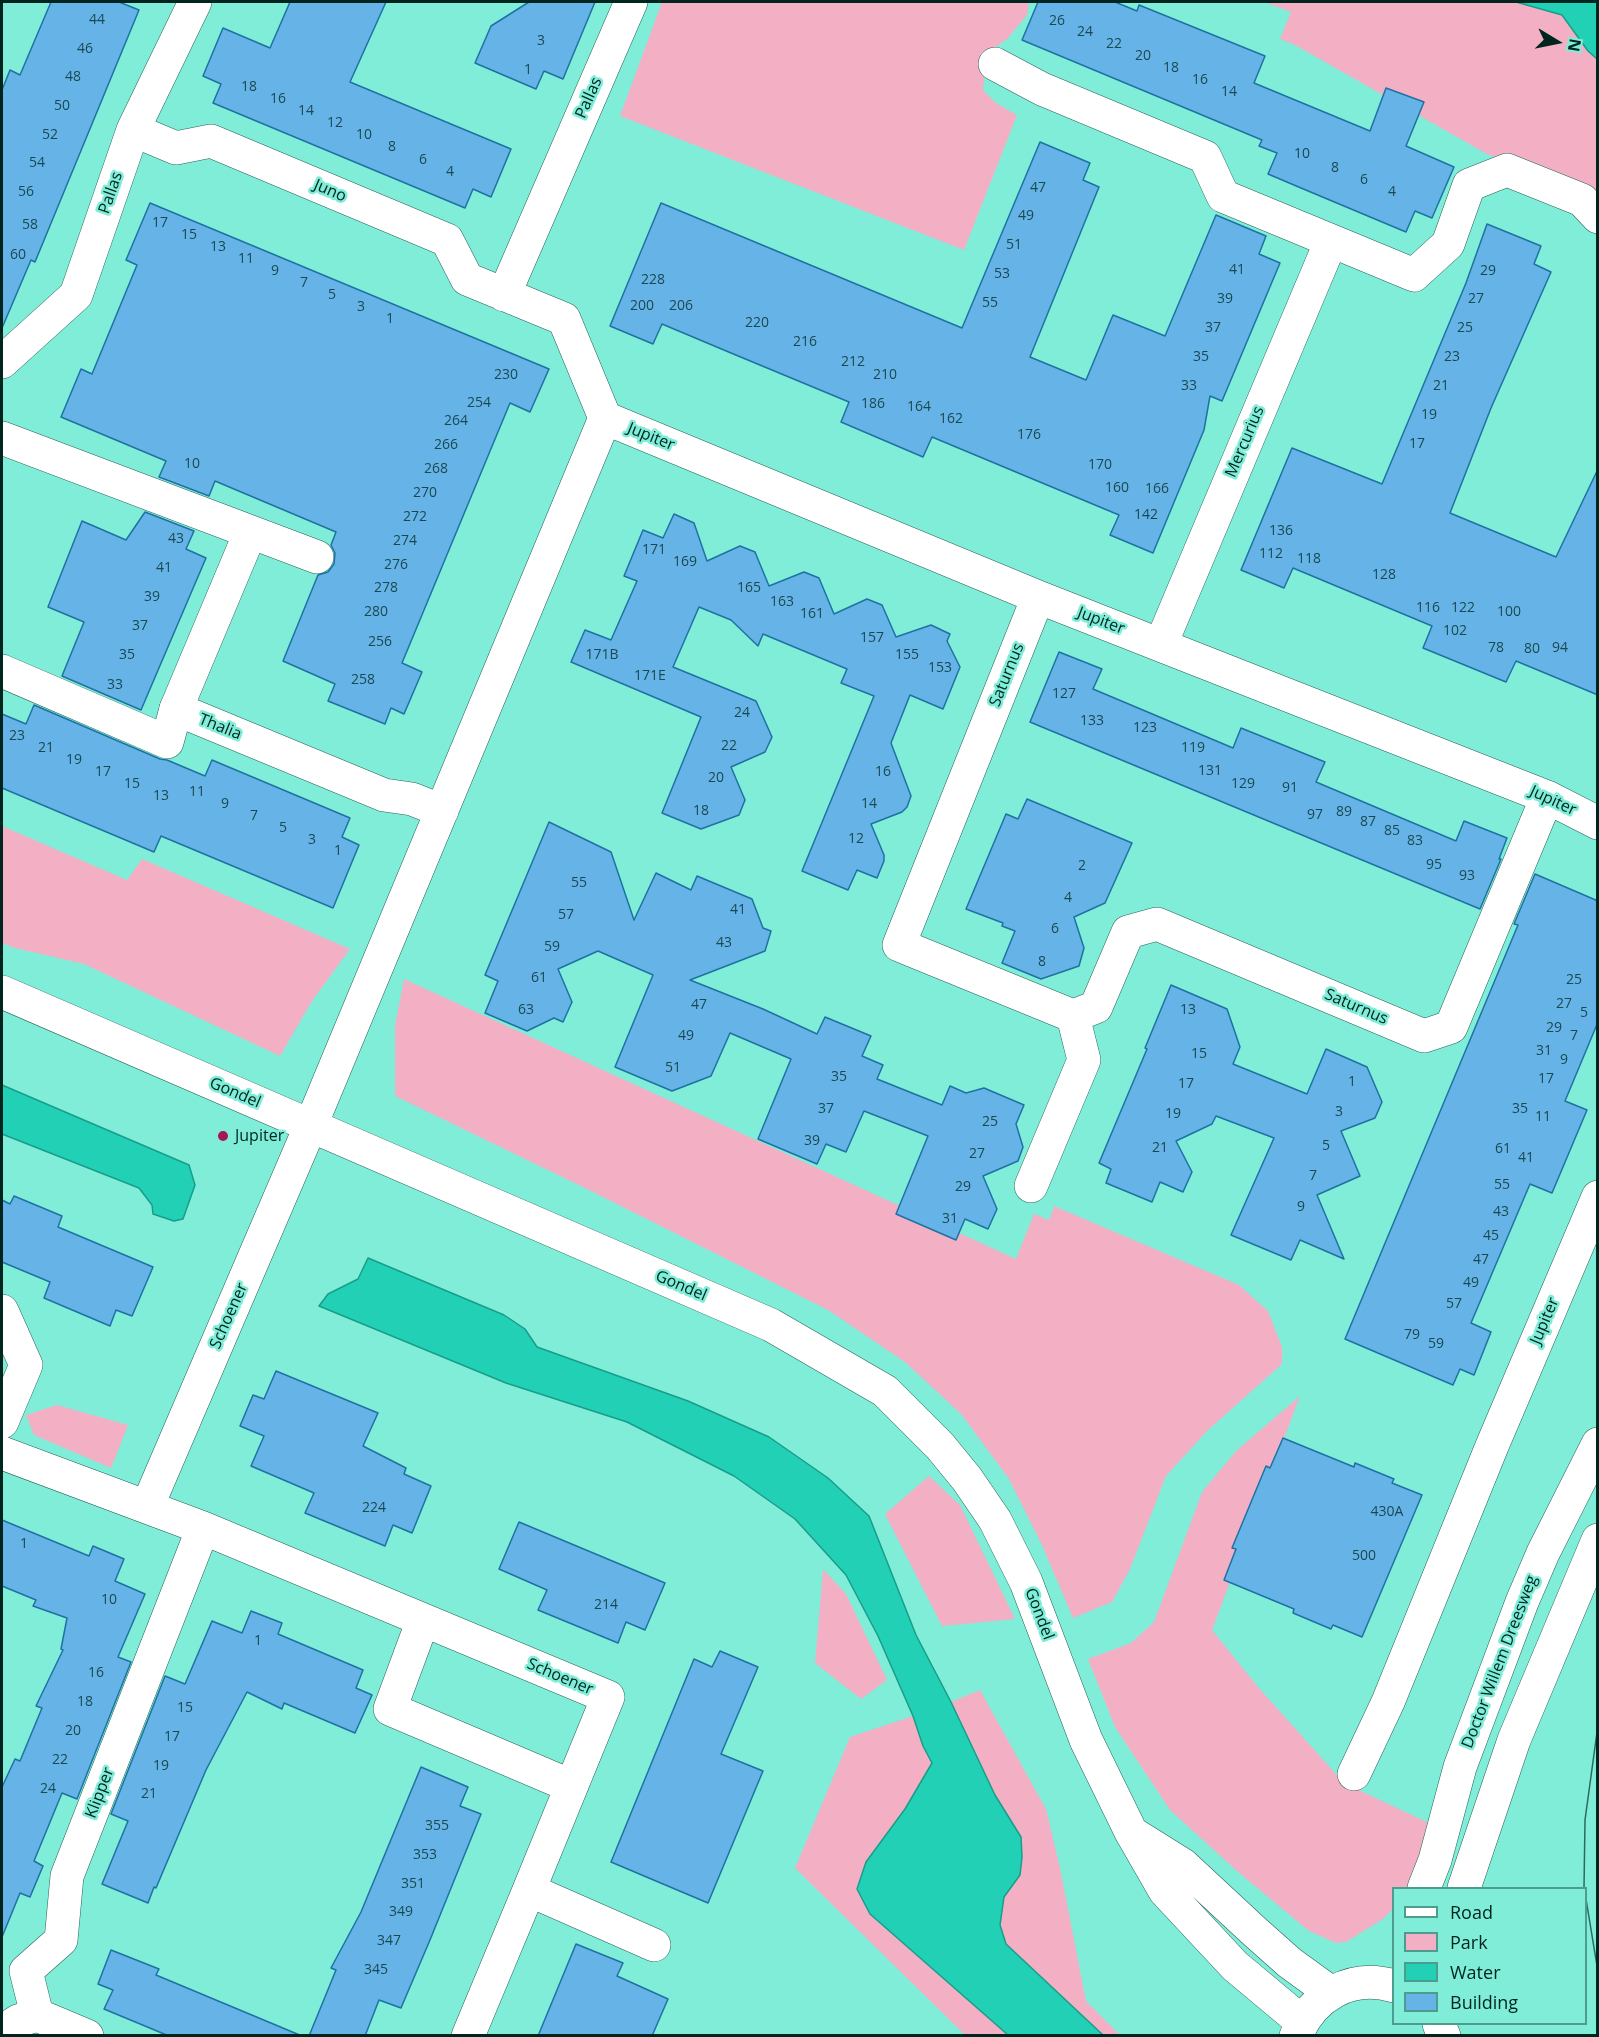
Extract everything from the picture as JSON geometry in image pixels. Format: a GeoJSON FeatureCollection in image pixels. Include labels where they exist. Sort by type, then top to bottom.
{"type":"FeatureCollection","features":[{"type":"Feature","properties":{"kind":"street","name":"Pallas"},"geometry":{"type":"LineString","coordinates":[[2,362],[76,295],[133,130],[195,2]]}},
{"type":"Feature","properties":{"kind":"street","name":"Pallas"},"geometry":{"type":"LineString","coordinates":[[504,295],[632,2]]}},
{"type":"Feature","properties":{"kind":"street"},"geometry":{"type":"LineString","coordinates":[[995,64],[1042,89],[1205,158],[1223,196],[1414,275],[1448,244],[1469,185],[1507,170],[1582,200],[1598,217]]}},
{"type":"Feature","properties":{"kind":"street","name":"Juno"},"geometry":{"type":"LineString","coordinates":[[133,130],[176,148],[212,141],[447,240],[467,279],[504,295]]}},
{"type":"Feature","properties":{"kind":"street","name":"Mercurius"},"geometry":{"type":"LineString","coordinates":[[1161,644],[1331,241]]}},
{"type":"Feature","properties":{"kind":"street","name":"Jupiter"},"geometry":{"type":"LineString","coordinates":[[311,1125],[605,418],[564,319],[504,295]]}},
{"type":"Feature","properties":{"kind":"street","name":"Jupiter"},"geometry":{"type":"LineString","coordinates":[[605,418],[1038,597],[1547,796],[1598,823]]}},
{"type":"Feature","properties":{"kind":"street"},"geometry":{"type":"LineString","coordinates":[[2,438],[317,557]]}},
{"type":"Feature","properties":{"kind":"street","name":"Thalia"},"geometry":{"type":"LineString","coordinates":[[250,533],[176,710],[384,795],[411,799],[442,811]]}},
{"type":"Feature","properties":{"kind":"street","name":"Saturnus"},"geometry":{"type":"LineString","coordinates":[[1038,597],[899,945],[1073,1016],[1096,1007],[1128,932],[1157,924],[1424,1036],[1450,1027],[1547,796]]}},
{"type":"Feature","properties":{"kind":"street"},"geometry":{"type":"LineString","coordinates":[[2,671],[167,742],[176,710]]}},
{"type":"Feature","properties":{"kind":"street","name":"Gondel"},"geometry":{"type":"LineString","coordinates":[[2,992],[771,1325],[885,1390],[940,1446],[967,1479],[995,1520],[1026,1582],[1086,1740],[1131,1832],[1165,1891],[1234,1966],[1299,2029]]}},
{"type":"Feature","properties":{"kind":"street"},"geometry":{"type":"LineString","coordinates":[[1031,1186],[1084,1060],[1073,1016]]}},
{"type":"Feature","properties":{"kind":"street","name":"Schoener"},"geometry":{"type":"LineString","coordinates":[[147,1507],[311,1125]]}},
{"type":"Feature","properties":{"kind":"street","name":"Jupiter"},"geometry":{"type":"LineString","coordinates":[[1354,1774],[1388,1702],[1492,1446],[1598,1197]]}},
{"type":"Feature","properties":{"kind":"street"},"geometry":{"type":"LineString","coordinates":[[2,1311],[26,1365],[2,1422]]}},
{"type":"Feature","properties":{"kind":"street","name":"Doctor Willem Dreesweg"},"geometry":{"type":"LineString","coordinates":[[1424,1887],[1435,1860],[1460,1767],[1518,1612],[1543,1553],[1588,1479],[1598,1444]]}},
{"type":"Feature","properties":{"kind":"street","name":"Schoener"},"geometry":{"type":"LineString","coordinates":[[2,1454],[203,1528],[608,1696],[468,2036]]}},
{"type":"Feature","properties":{"kind":"street","name":"Klipper"},"geometry":{"type":"LineString","coordinates":[[37,2016],[14,1967],[61,1940],[67,1876],[203,1528]]}},
{"type":"Feature","properties":{"kind":"street"},"geometry":{"type":"LineString","coordinates":[[1464,1887],[1514,1740],[1597,1542]]}},
{"type":"Feature","properties":{"kind":"street"},"geometry":{"type":"LineString","coordinates":[[423,1620],[390,1709],[571,1786]]}},
{"type":"Feature","properties":{"kind":"street"},"geometry":{"type":"LineString","coordinates":[[1131,1832],[1183,1864],[1273,1948],[1330,1992]]}},
{"type":"Feature","properties":{"kind":"street"},"geometry":{"type":"LineString","coordinates":[[529,1890],[654,1945]]}},
{"type":"Feature","properties":{"kind":"street"},"geometry":{"type":"LineString","coordinates":[[1299,2029],[1314,2006],[1330,1992],[1355,1983],[1389,1976]]}},
{"type":"Feature","properties":{"kind":"street"},"geometry":{"type":"LineString","coordinates":[[2,2032],[18,2021],[37,2016],[87,2036]]}},
{"type":"Feature","properties":{"kind":"green space"},"geometry":{"type":"Polygon","coordinates":[[[662,2],[1029,2],[1027,15],[1007,39],[993,49],[985,67],[983,90],[996,103],[1017,115],[964,250],[620,116],[662,2]]]}},
{"type":"Feature","properties":{"kind":"green space"},"geometry":{"type":"Polygon","coordinates":[[[1264,2],[1516,2],[1562,15],[1588,51],[1597,59],[1597,198],[1487,154],[1295,45],[1280,39],[1291,12],[1264,2]]]}},
{"type":"Feature","properties":{"kind":"green space"},"geometry":{"type":"Polygon","coordinates":[[[2,826],[127,880],[142,859],[350,949],[312,1001],[280,1056],[84,964],[2,943],[2,826]]]}},
{"type":"Feature","properties":{"kind":"green space"},"geometry":{"type":"Polygon","coordinates":[[[404,979],[1016,1259],[1034,1214],[1049,1220],[1054,1206],[1239,1285],[1268,1311],[1282,1347],[1282,1364],[1207,1431],[1166,1476],[1130,1569],[1112,1602],[1073,1618],[1042,1545],[1009,1479],[962,1415],[905,1362],[828,1310],[395,1096],[395,1025],[404,979]]]}},
{"type":"Feature","properties":{"kind":"green space"},"geometry":{"type":"Polygon","coordinates":[[[1300,1396],[1212,1630],[1258,1687],[1344,1783],[1433,1825],[1408,1887],[1392,1887],[1392,1910],[1383,1919],[1346,1942],[1336,1943],[1309,1931],[1237,1871],[1170,1810],[1115,1727],[1088,1659],[1131,1643],[1154,1622],[1202,1492],[1236,1451],[1300,1396]]]}},
{"type":"Feature","properties":{"kind":"green space"},"geometry":{"type":"Polygon","coordinates":[[[57,1405],[128,1425],[111,1468],[34,1435],[26,1415],[57,1405]]]}},
{"type":"Feature","properties":{"kind":"green space"},"geometry":{"type":"Polygon","coordinates":[[[929,1476],[960,1505],[1015,1619],[942,1626],[885,1514],[929,1476]]]}},
{"type":"Feature","properties":{"kind":"green space"},"geometry":{"type":"Polygon","coordinates":[[[823,1569],[846,1594],[887,1680],[861,1699],[815,1663],[823,1569]]]}},
{"type":"Feature","properties":{"kind":"green space"},"geometry":{"type":"Polygon","coordinates":[[[980,1690],[1046,1809],[1086,2001],[1120,2035],[1103,2035],[1006,1944],[1000,1925],[1004,1897],[1020,1875],[1021,1837],[995,1795],[951,1702],[980,1690]]]}},
{"type":"Feature","properties":{"kind":"green space"},"geometry":{"type":"Polygon","coordinates":[[[913,1716],[923,1746],[932,1763],[905,1809],[866,1862],[870,1914],[1008,2035],[965,2035],[795,1868],[850,1737],[913,1716]]]}},
{"type":"Feature","properties":{"kind":"water"},"geometry":{"type":"Polygon","coordinates":[[[1516,2],[1597,2],[1597,59],[1588,51],[1562,15],[1516,2]]]}},
{"type":"Feature","properties":{"kind":"water"},"geometry":{"type":"Polygon","coordinates":[[[2,1085],[189,1165],[195,1185],[183,1219],[174,1221],[153,1214],[152,1205],[139,1188],[2,1134],[2,1085]]]}},
{"type":"Feature","properties":{"kind":"water"},"geometry":{"type":"Polygon","coordinates":[[[368,1258],[504,1315],[525,1329],[537,1347],[688,1401],[769,1437],[828,1478],[869,1516],[916,1635],[995,1795],[1021,1837],[1020,1875],[1004,1897],[1000,1925],[1006,1944],[1103,2035],[1008,2035],[870,1914],[857,1889],[866,1862],[905,1809],[932,1763],[878,1636],[846,1575],[795,1519],[734,1476],[627,1422],[506,1383],[319,1306],[328,1294],[358,1279],[368,1258]]]}},
{"type":"Feature","properties":{"kind":"building"},"geometry":{"type":"Polygon","coordinates":[[[51,2],[119,2],[139,10],[35,262],[31,260],[2,328],[2,90],[10,70],[20,75],[51,2]]]}},
{"type":"Feature","properties":{"kind":"building"},"geometry":{"type":"Polygon","coordinates":[[[290,2],[386,2],[350,82],[511,149],[491,197],[473,189],[465,208],[213,103],[221,84],[203,76],[223,28],[270,48],[290,2]]]}},
{"type":"Feature","properties":{"kind":"building"},"geometry":{"type":"Polygon","coordinates":[[[529,2],[595,2],[563,79],[544,71],[536,89],[475,63],[491,26],[529,2]]]}},
{"type":"Feature","properties":{"kind":"building"},"geometry":{"type":"Polygon","coordinates":[[[1038,2],[1115,2],[1137,11],[1139,5],[1265,56],[1254,83],[1370,131],[1386,88],[1424,102],[1406,146],[1454,167],[1432,218],[1415,211],[1406,232],[1268,174],[1277,153],[1259,146],[1262,140],[1022,40],[1038,2]]]}},
{"type":"Feature","properties":{"kind":"building"},"geometry":{"type":"Polygon","coordinates":[[[1040,142],[1090,163],[1083,180],[1099,187],[1030,357],[1086,380],[1113,315],[1165,336],[1216,215],[1266,236],[1259,254],[1280,263],[1222,401],[1210,396],[1204,430],[1153,553],[1110,535],[1119,515],[932,437],[923,457],[841,422],[849,402],[662,324],[653,344],[610,326],[661,203],[962,328],[1040,142]]]}},
{"type":"Feature","properties":{"kind":"building"},"geometry":{"type":"Polygon","coordinates":[[[150,203],[549,369],[530,412],[510,403],[402,663],[422,672],[404,714],[391,708],[385,724],[328,701],[335,684],[283,661],[318,575],[328,572],[334,564],[335,553],[331,545],[336,532],[215,481],[209,496],[159,477],[166,461],[61,417],[81,369],[92,374],[137,265],[126,260],[150,203]]]}},
{"type":"Feature","properties":{"kind":"building"},"geometry":{"type":"Polygon","coordinates":[[[1487,224],[1541,246],[1534,264],[1551,272],[1491,408],[1450,513],[1556,557],[1598,469],[1598,695],[1516,661],[1506,682],[1423,648],[1432,626],[1293,568],[1284,588],[1241,570],[1292,448],[1382,484],[1466,283],[1487,224]]]}},
{"type":"Feature","properties":{"kind":"building"},"geometry":{"type":"Polygon","coordinates":[[[145,512],[194,531],[186,549],[206,558],[141,710],[62,676],[84,622],[48,607],[82,521],[126,540],[145,512]]]}},
{"type":"Feature","properties":{"kind":"building"},"geometry":{"type":"Polygon","coordinates":[[[674,514],[694,523],[707,561],[740,546],[755,552],[769,586],[804,572],[819,578],[834,614],[867,599],[882,605],[896,637],[931,625],[950,634],[947,641],[960,667],[943,709],[910,695],[891,743],[911,796],[907,807],[902,812],[871,824],[884,855],[877,878],[857,870],[848,890],[802,871],[874,696],[841,683],[847,669],[763,634],[758,646],[731,620],[699,607],[673,667],[756,701],[772,737],[765,752],[731,767],[745,800],[739,815],[701,829],[662,813],[701,717],[571,662],[585,630],[611,640],[637,581],[624,576],[643,530],[663,538],[674,514]]]}},
{"type":"Feature","properties":{"kind":"building"},"geometry":{"type":"Polygon","coordinates":[[[1059,652],[1102,669],[1093,689],[1233,748],[1241,728],[1325,762],[1316,782],[1456,841],[1464,821],[1507,838],[1499,859],[1501,859],[1480,909],[1030,722],[1059,652]]]}},
{"type":"Feature","properties":{"kind":"building"},"geometry":{"type":"Polygon","coordinates":[[[34,705],[205,776],[212,760],[350,818],[342,837],[359,845],[333,908],[161,836],[154,852],[2,788],[2,714],[26,724],[34,705]]]}},
{"type":"Feature","properties":{"kind":"building"},"geometry":{"type":"Polygon","coordinates":[[[1027,799],[1132,843],[1105,903],[1074,917],[1084,948],[1079,966],[1041,979],[1002,963],[1015,931],[1002,926],[1003,923],[966,909],[1006,814],[1018,819],[1027,799]]]}},
{"type":"Feature","properties":{"kind":"building"},"geometry":{"type":"Polygon","coordinates":[[[549,822],[611,852],[634,920],[656,873],[691,890],[697,876],[752,899],[763,928],[771,931],[765,951],[690,980],[763,1009],[817,1034],[825,1017],[871,1036],[862,1056],[883,1065],[877,1079],[942,1105],[950,1086],[966,1093],[984,1088],[1024,1105],[1016,1124],[1023,1147],[1018,1161],[983,1176],[997,1209],[988,1229],[965,1219],[956,1240],[896,1214],[928,1136],[864,1111],[846,1152],[826,1144],[817,1164],[758,1139],[791,1059],[730,1033],[711,1076],[672,1091],[615,1067],[653,975],[598,951],[558,969],[572,1002],[563,1022],[554,1018],[527,1031],[485,1013],[498,981],[485,975],[549,822]]]}},
{"type":"Feature","properties":{"kind":"building"},"geometry":{"type":"Polygon","coordinates":[[[1535,874],[1598,901],[1598,1022],[1565,1101],[1587,1110],[1552,1193],[1530,1184],[1471,1323],[1491,1332],[1474,1375],[1460,1369],[1453,1385],[1345,1339],[1518,925],[1514,924],[1535,874]]]}},
{"type":"Feature","properties":{"kind":"building"},"geometry":{"type":"Polygon","coordinates":[[[1171,985],[1227,1009],[1240,1047],[1233,1064],[1307,1094],[1326,1049],[1367,1067],[1382,1102],[1375,1118],[1341,1131],[1360,1176],[1317,1195],[1344,1259],[1300,1240],[1291,1260],[1231,1235],[1274,1138],[1216,1116],[1212,1124],[1176,1141],[1192,1172],[1183,1192],[1160,1182],[1152,1202],[1106,1183],[1111,1169],[1099,1163],[1171,985]]]}},
{"type":"Feature","properties":{"kind":"building"},"geometry":{"type":"Polygon","coordinates":[[[14,1196],[62,1216],[58,1227],[153,1267],[132,1316],[116,1310],[110,1326],[44,1298],[50,1282],[2,1262],[2,1200],[10,1204],[14,1196]]]}},
{"type":"Feature","properties":{"kind":"building"},"geometry":{"type":"Polygon","coordinates":[[[276,1371],[378,1413],[363,1446],[406,1468],[404,1474],[431,1486],[412,1533],[393,1525],[385,1546],[305,1513],[314,1493],[251,1466],[264,1436],[240,1426],[253,1395],[264,1399],[276,1371]]]}},
{"type":"Feature","properties":{"kind":"building"},"geometry":{"type":"Polygon","coordinates":[[[1283,1438],[1354,1467],[1355,1463],[1394,1479],[1392,1483],[1422,1495],[1362,1637],[1333,1625],[1331,1629],[1293,1613],[1294,1609],[1224,1580],[1236,1549],[1232,1548],[1266,1466],[1270,1468],[1283,1438]]]}},
{"type":"Feature","properties":{"kind":"building"},"geometry":{"type":"Polygon","coordinates":[[[2,1520],[89,1556],[93,1546],[124,1559],[115,1581],[145,1594],[118,1657],[131,1662],[77,1799],[62,1793],[34,1861],[43,1866],[30,1897],[20,1893],[2,1937],[2,1787],[15,1759],[20,1761],[42,1708],[36,1706],[63,1650],[61,1649],[67,1618],[33,1606],[36,1600],[2,1586],[2,1520]]]}},
{"type":"Feature","properties":{"kind":"building"},"geometry":{"type":"Polygon","coordinates":[[[519,1522],[665,1583],[645,1630],[626,1622],[618,1643],[538,1610],[547,1590],[499,1569],[519,1522]]]}},
{"type":"Feature","properties":{"kind":"building"},"geometry":{"type":"Polygon","coordinates":[[[251,1611],[282,1623],[278,1634],[363,1670],[356,1688],[372,1695],[355,1733],[284,1703],[282,1709],[247,1692],[206,1770],[148,1903],[102,1884],[128,1821],[111,1814],[165,1676],[185,1684],[212,1621],[242,1633],[251,1611]]]}},
{"type":"Feature","properties":{"kind":"building"},"geometry":{"type":"Polygon","coordinates":[[[720,1651],[758,1667],[721,1754],[763,1771],[708,1903],[611,1862],[694,1659],[712,1667],[720,1651]]]}},
{"type":"Feature","properties":{"kind":"building"},"geometry":{"type":"Polygon","coordinates":[[[421,1767],[468,1787],[460,1806],[481,1814],[430,1940],[401,2008],[379,2000],[365,2036],[309,2036],[336,1970],[331,1968],[361,1912],[421,1767]]]}},
{"type":"Feature","properties":{"kind":"building"},"geometry":{"type":"Polygon","coordinates":[[[576,1944],[623,1963],[617,1976],[668,1999],[652,2036],[538,2036],[576,1944]]]}},
{"type":"Feature","properties":{"kind":"building"},"geometry":{"type":"Polygon","coordinates":[[[111,1950],[159,1969],[156,1975],[302,2036],[169,2036],[104,2009],[113,1990],[98,1984],[111,1950]]]}},
{"type":"Feature","properties":{"kind":"tram line"},"geometry":{"type":"LineString","coordinates":[[1584,1887],[1585,1820],[1598,1725]]}},
{"type":"Feature","properties":{"kind":"tram line"},"geometry":{"type":"LineString","coordinates":[[1587,1905],[1598,1972]]}},
{"type":"Feature","properties":{"kind":"place","name":"Jupiter"},"geometry":{"type":"Point","coordinates":[223,1136]}}]}
